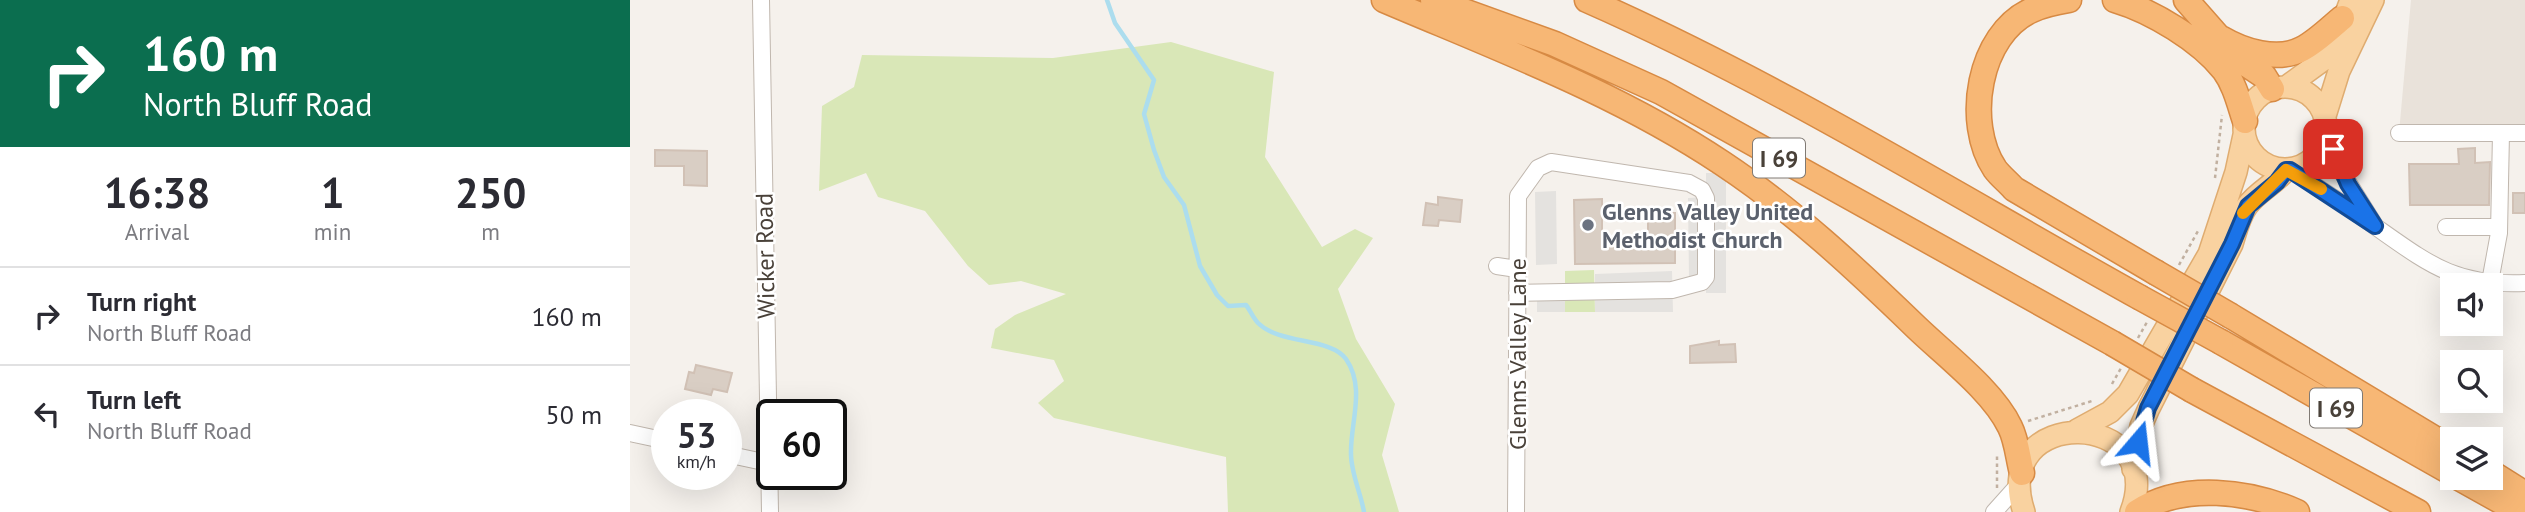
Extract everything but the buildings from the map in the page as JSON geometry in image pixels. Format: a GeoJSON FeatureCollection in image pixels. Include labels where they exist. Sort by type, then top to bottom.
{"type":"FeatureCollection","features":[{"type":"Feature","properties":{"kind":"highway"},"geometry":{"type":"LineString","coordinates":[[1384,0],[1545,66],[1595,91],[1678,136],[1761,190],[1846,259],[1980,389],[2010,427],[2021,478]]}},
{"type":"Feature","properties":{"kind":"highway","name":"I 69"},"geometry":{"type":"LineString","coordinates":[[1433,0],[1555,44],[1661,92],[2192,390],[2418,512]]}},
{"type":"Feature","properties":{"kind":"highway","name":"I 69"},"geometry":{"type":"LineString","coordinates":[[1587,0],[1639,23],[1755,82],[2440,466]]}},
{"type":"Feature","properties":{"kind":"highway"},"geometry":{"type":"LineString","coordinates":[[2069,0],[2030,11],[2007,30],[1990,57],[1979,87],[1978,117],[1984,145],[1995,169],[2014,189],[2440,442]]}},
{"type":"Feature","properties":{"kind":"highway"},"geometry":{"type":"LineString","coordinates":[[2115,0],[2142,8],[2163,21],[2223,69],[2233,85],[2244,128]]}},
{"type":"Feature","properties":{"kind":"highway"},"geometry":{"type":"LineString","coordinates":[[2186,0],[2237,58],[2279,88]]}},
{"type":"Feature","properties":{"kind":"highway"},"geometry":{"type":"LineString","coordinates":[[2221,38],[2237,48],[2259,53],[2301,50],[2347,9]]}},
{"type":"Feature","properties":{"kind":"highway"},"geometry":{"type":"LineString","coordinates":[[2503,480],[2525,494]]}},
{"type":"Feature","properties":{"kind":"highway"},"geometry":{"type":"LineString","coordinates":[[2481,490],[2520,512]]}},
{"type":"Feature","properties":{"kind":"highway"},"geometry":{"type":"LineString","coordinates":[[2137,512],[2157,502],[2211,493],[2241,495],[2297,512]]}},
{"type":"Feature","properties":{"kind":"main road"},"geometry":{"type":"LineString","coordinates":[[2244,128],[2254,156],[2274,169],[2288,170],[2312,161],[2325,141],[2326,123],[2339,71],[2373,0]]}},
{"type":"Feature","properties":{"kind":"main road"},"geometry":{"type":"LineString","coordinates":[[2077,430],[2110,412],[2128,394],[2208,254],[2236,172],[2244,128],[2254,102],[2323,60],[2333,47],[2347,9]]}},
{"type":"Feature","properties":{"kind":"main road"},"geometry":{"type":"LineString","coordinates":[[2279,88],[2310,95],[2326,123]]}},
{"type":"Feature","properties":{"kind":"main road"},"geometry":{"type":"LineString","coordinates":[[2133,469],[2141,426],[2232,244],[2240,219],[2248,206],[2288,170]]}},
{"type":"Feature","properties":{"kind":"main road"},"geometry":{"type":"LineString","coordinates":[[2024,512],[2021,478],[2029,456],[2042,442],[2059,433],[2077,430],[2095,433],[2111,441],[2124,453],[2133,469],[2137,485],[2131,512]]}},
{"type":"Feature","properties":{"kind":"street","name":"Wicker Road"},"geometry":{"type":"LineString","coordinates":[[761,0],[767,399]]}},
{"type":"Feature","properties":{"kind":"street"},"geometry":{"type":"LineString","coordinates":[[2326,123],[2338,166],[2375,226]]}},
{"type":"Feature","properties":{"kind":"street"},"geometry":{"type":"LineString","coordinates":[[2399,133],[2525,133]]}},
{"type":"Feature","properties":{"kind":"street"},"geometry":{"type":"LineString","coordinates":[[2491,273],[2499,227],[2501,133]]}},
{"type":"Feature","properties":{"kind":"street","name":"Glenns Valley Lane"},"geometry":{"type":"LineString","coordinates":[[1516,512],[1517,268],[1518,196],[1538,169],[1551,162],[1695,185],[1706,198],[1706,277],[1697,285],[1672,290],[1517,293]]}},
{"type":"Feature","properties":{"kind":"street"},"geometry":{"type":"LineString","coordinates":[[2288,170],[2375,226],[2413,255],[2448,273]]}},
{"type":"Feature","properties":{"kind":"street"},"geometry":{"type":"LineString","coordinates":[[2446,227],[2499,227]]}},
{"type":"Feature","properties":{"kind":"street"},"geometry":{"type":"LineString","coordinates":[[1497,267],[1517,268]]}},
{"type":"Feature","properties":{"kind":"street"},"geometry":{"type":"LineString","coordinates":[[2503,282],[2525,283]]}},
{"type":"Feature","properties":{"kind":"street"},"geometry":{"type":"LineString","coordinates":[[630,433],[651,438]]}},
{"type":"Feature","properties":{"kind":"street"},"geometry":{"type":"LineString","coordinates":[[1994,512],[2021,478]]}},
{"type":"Feature","properties":{"kind":"street","name":"Wicker Road"},"geometry":{"type":"LineString","coordinates":[[769,490],[770,512]]}},
{"type":"Feature","properties":{"kind":"path"},"geometry":{"type":"LineString","coordinates":[[1993,494],[1997,488],[1999,466],[1997,443]]}},
{"type":"Feature","properties":{"kind":"shaded area"},"geometry":{"type":"Polygon","coordinates":[[[2411,0],[2525,0],[2525,133],[2399,133],[2411,0]]]}},
{"type":"Feature","properties":{"kind":"shaded area"},"geometry":{"type":"Polygon","coordinates":[[[1706,173],[1726,173],[1726,293],[1706,293],[1706,277],[1689,278],[1688,198],[1706,197],[1706,173]]]}},
{"type":"Feature","properties":{"kind":"shaded area"},"geometry":{"type":"Polygon","coordinates":[[[1556,191],[1557,264],[1536,265],[1535,192],[1556,191]]]}},
{"type":"Feature","properties":{"kind":"shaded area"},"geometry":{"type":"Polygon","coordinates":[[[1672,271],[1673,312],[1595,312],[1595,274],[1672,271]]]}},
{"type":"Feature","properties":{"kind":"shaded area"},"geometry":{"type":"Polygon","coordinates":[[[1565,292],[1565,312],[1537,312],[1537,293],[1565,292]]]}},
{"type":"Feature","properties":{"kind":"green space"},"geometry":{"type":"Polygon","coordinates":[[[1171,42],[1274,72],[1265,157],[1322,247],[1355,229],[1373,238],[1338,289],[1356,339],[1395,404],[1382,455],[1399,512],[1228,512],[1226,457],[1054,418],[1038,403],[1064,381],[1054,360],[991,348],[995,329],[1015,315],[1066,294],[1021,281],[989,285],[968,266],[925,211],[878,197],[866,173],[819,191],[822,106],[854,87],[862,55],[1053,58],[1171,42]]]}},
{"type":"Feature","properties":{"kind":"green space"},"geometry":{"type":"Polygon","coordinates":[[[1594,270],[1595,312],[1565,312],[1565,271],[1594,270]]]}},
{"type":"Feature","properties":{"kind":"waterway"},"geometry":{"type":"LineString","coordinates":[[1107,0],[1115,23],[1154,80],[1144,114],[1154,150],[1164,177],[1184,205],[1200,266],[1217,295],[1228,306],[1246,305],[1256,321],[1267,330],[1339,352],[1352,370],[1356,406],[1351,461],[1364,512]]}},
{"type":"Feature","properties":{"kind":"slow traffic"},"geometry":{"type":"LineString","coordinates":[[2243,213],[2268,186],[2277,182],[2286,170],[2321,189]]}},
{"type":"Feature","properties":{"kind":"place","name":"Glenns Valley United Methodist Church"},"geometry":{"type":"Point","coordinates":[1588,225]}},
{"type":"Feature","properties":{"kind":"route"},"geometry":{"type":"LineString","coordinates":[[2138,442],[2148,408],[2232,244],[2240,219],[2248,206],[2268,186],[2277,182],[2286,170],[2290,170],[2375,226],[2338,166],[2333,149]]}}]}
